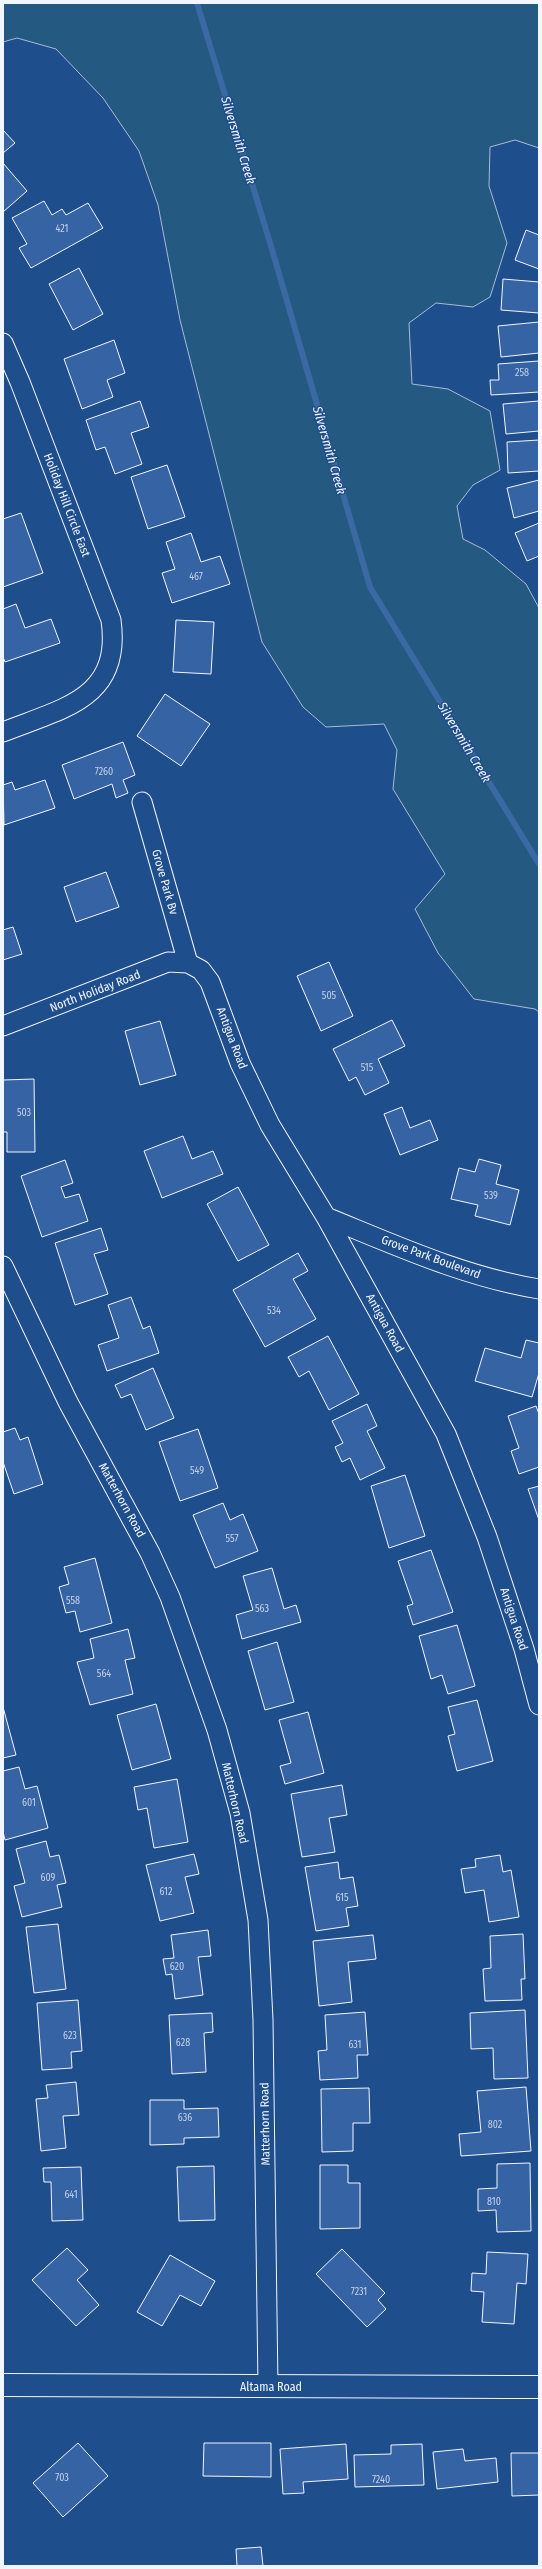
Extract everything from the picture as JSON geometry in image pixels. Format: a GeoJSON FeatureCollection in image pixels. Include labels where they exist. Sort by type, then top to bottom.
{"type":"FeatureCollection","features":[{"type":"Feature","properties":{"kind":"street","name":"Holiday Hill Circle East"},"geometry":{"type":"LineString","coordinates":[[3,343],[20,382],[111,620],[114,642],[108,670],[100,684],[87,694],[54,712],[3,732]]}},
{"type":"Feature","properties":{"kind":"street","name":"Grove Park Bv"},"geometry":{"type":"LineString","coordinates":[[142,802],[188,963]]}},
{"type":"Feature","properties":{"kind":"street","name":"North Holiday Road"},"geometry":{"type":"LineString","coordinates":[[3,1026],[168,962],[188,963]]}},
{"type":"Feature","properties":{"kind":"street","name":"Antigua Road"},"geometry":{"type":"LineString","coordinates":[[188,963],[201,970],[210,982],[240,1064],[270,1125],[326,1217],[446,1434],[487,1536],[524,1649],[539,1705]]}},
{"type":"Feature","properties":{"kind":"street","name":"Grove Park Boulevard"},"geometry":{"type":"LineString","coordinates":[[326,1217],[401,1248],[495,1280],[539,1290]]}},
{"type":"Feature","properties":{"kind":"street","name":"Matterhorn Road"},"geometry":{"type":"LineString","coordinates":[[3,1266],[68,1402],[150,1553],[170,1597],[217,1730],[240,1813],[258,1920],[263,2020],[268,2387]]}},
{"type":"Feature","properties":{"kind":"street","name":"Altama Road"},"geometry":{"type":"LineString","coordinates":[[3,2385],[539,2387]]}},
{"type":"Feature","properties":{"kind":"shaded area"},"geometry":{"type":"Polygon","coordinates":[[[3,3],[539,3],[539,148],[515,140],[490,147],[489,186],[507,243],[490,297],[473,307],[436,303],[409,323],[412,384],[448,389],[490,411],[500,470],[473,485],[457,506],[463,539],[485,550],[526,584],[539,608],[539,1012],[535,1009],[474,999],[438,953],[415,909],[445,874],[393,789],[397,750],[384,724],[326,727],[303,707],[262,642],[180,320],[158,205],[139,151],[103,98],[56,49],[17,38],[3,42],[3,3]]]}},
{"type":"Feature","properties":{"kind":"building"},"geometry":{"type":"Polygon","coordinates":[[[3,130],[15,143],[3,153],[3,130]]]}},
{"type":"Feature","properties":{"kind":"building"},"geometry":{"type":"Polygon","coordinates":[[[3,163],[27,191],[3,212],[3,163]]]}},
{"type":"Feature","properties":{"kind":"building"},"geometry":{"type":"Polygon","coordinates":[[[44,201],[52,215],[62,209],[66,215],[88,203],[103,228],[31,268],[19,248],[27,244],[12,218],[44,201]]]}},
{"type":"Feature","properties":{"kind":"building"},"geometry":{"type":"Polygon","coordinates":[[[526,230],[539,235],[539,269],[515,260],[526,230]]]}},
{"type":"Feature","properties":{"kind":"building"},"geometry":{"type":"Polygon","coordinates":[[[79,268],[103,314],[73,330],[49,284],[79,268]]]}},
{"type":"Feature","properties":{"kind":"building"},"geometry":{"type":"Polygon","coordinates":[[[503,279],[539,282],[539,313],[501,310],[503,279]]]}},
{"type":"Feature","properties":{"kind":"building"},"geometry":{"type":"Polygon","coordinates":[[[539,322],[539,353],[501,357],[498,326],[539,322]]]}},
{"type":"Feature","properties":{"kind":"building"},"geometry":{"type":"Polygon","coordinates":[[[114,340],[125,373],[107,380],[113,397],[82,409],[64,359],[114,340]]]}},
{"type":"Feature","properties":{"kind":"building"},"geometry":{"type":"Polygon","coordinates":[[[539,361],[539,392],[491,395],[490,380],[499,380],[498,364],[539,361]]]}},
{"type":"Feature","properties":{"kind":"building"},"geometry":{"type":"Polygon","coordinates":[[[140,401],[149,427],[131,433],[142,464],[115,474],[105,447],[96,450],[86,420],[140,401]]]}},
{"type":"Feature","properties":{"kind":"building"},"geometry":{"type":"Polygon","coordinates":[[[539,401],[539,431],[506,434],[503,404],[539,401]]]}},
{"type":"Feature","properties":{"kind":"building"},"geometry":{"type":"Polygon","coordinates":[[[539,440],[539,471],[508,473],[507,442],[539,440]]]}},
{"type":"Feature","properties":{"kind":"building"},"geometry":{"type":"Polygon","coordinates":[[[167,465],[185,517],[148,529],[131,477],[167,465]]]}},
{"type":"Feature","properties":{"kind":"building"},"geometry":{"type":"Polygon","coordinates":[[[539,480],[539,511],[514,518],[507,488],[539,480]]]}},
{"type":"Feature","properties":{"kind":"building"},"geometry":{"type":"Polygon","coordinates":[[[21,513],[43,573],[3,587],[3,519],[21,513]]]}},
{"type":"Feature","properties":{"kind":"building"},"geometry":{"type":"Polygon","coordinates":[[[539,523],[539,556],[527,561],[515,533],[539,523]]]}},
{"type":"Feature","properties":{"kind":"building"},"geometry":{"type":"Polygon","coordinates":[[[191,533],[201,562],[220,556],[230,584],[172,603],[162,573],[175,569],[166,542],[191,533]]]}},
{"type":"Feature","properties":{"kind":"building"},"geometry":{"type":"Polygon","coordinates":[[[16,604],[25,628],[51,619],[60,643],[5,662],[3,657],[3,609],[16,604]]]}},
{"type":"Feature","properties":{"kind":"building"},"geometry":{"type":"Polygon","coordinates":[[[176,620],[214,622],[211,674],[173,672],[176,620]]]}},
{"type":"Feature","properties":{"kind":"building"},"geometry":{"type":"Polygon","coordinates":[[[165,694],[210,724],[181,766],[137,736],[165,694]]]}},
{"type":"Feature","properties":{"kind":"building"},"geometry":{"type":"Polygon","coordinates":[[[123,742],[135,775],[123,780],[128,793],[116,798],[112,784],[74,799],[62,765],[123,742]]]}},
{"type":"Feature","properties":{"kind":"building"},"geometry":{"type":"Polygon","coordinates":[[[45,780],[55,808],[4,825],[3,785],[12,782],[15,790],[45,780]]]}},
{"type":"Feature","properties":{"kind":"building"},"geometry":{"type":"Polygon","coordinates":[[[106,872],[119,907],[76,922],[64,887],[106,872]]]}},
{"type":"Feature","properties":{"kind":"building"},"geometry":{"type":"Polygon","coordinates":[[[13,927],[22,954],[3,960],[3,930],[13,927]]]}},
{"type":"Feature","properties":{"kind":"building"},"geometry":{"type":"Polygon","coordinates":[[[329,962],[353,1016],[321,1031],[297,976],[329,962]]]}},
{"type":"Feature","properties":{"kind":"building"},"geometry":{"type":"Polygon","coordinates":[[[392,1020],[405,1046],[378,1059],[389,1083],[365,1095],[356,1077],[349,1081],[333,1049],[392,1020]]]}},
{"type":"Feature","properties":{"kind":"building"},"geometry":{"type":"Polygon","coordinates":[[[160,1021],[176,1075],[140,1085],[125,1031],[160,1021]]]}},
{"type":"Feature","properties":{"kind":"building"},"geometry":{"type":"Polygon","coordinates":[[[34,1079],[35,1152],[7,1152],[7,1132],[3,1132],[3,1080],[34,1079]]]}},
{"type":"Feature","properties":{"kind":"building"},"geometry":{"type":"Polygon","coordinates":[[[402,1107],[410,1128],[430,1120],[438,1140],[400,1155],[384,1114],[402,1107]]]}},
{"type":"Feature","properties":{"kind":"building"},"geometry":{"type":"Polygon","coordinates":[[[183,1136],[192,1159],[213,1151],[223,1174],[162,1198],[144,1151],[183,1136]]]}},
{"type":"Feature","properties":{"kind":"building"},"geometry":{"type":"Polygon","coordinates":[[[479,1159],[501,1165],[496,1184],[519,1190],[510,1225],[475,1216],[478,1205],[451,1199],[459,1168],[475,1172],[479,1159]]]}},
{"type":"Feature","properties":{"kind":"building"},"geometry":{"type":"Polygon","coordinates":[[[65,1160],[73,1183],[61,1187],[65,1198],[79,1194],[88,1221],[42,1237],[21,1176],[65,1160]]]}},
{"type":"Feature","properties":{"kind":"building"},"geometry":{"type":"Polygon","coordinates":[[[238,1187],[269,1245],[238,1261],[207,1204],[238,1187]]]}},
{"type":"Feature","properties":{"kind":"building"},"geometry":{"type":"Polygon","coordinates":[[[101,1228],[108,1250],[94,1254],[108,1294],[75,1305],[55,1243],[101,1228]]]}},
{"type":"Feature","properties":{"kind":"building"},"geometry":{"type":"Polygon","coordinates":[[[298,1253],[308,1271],[293,1279],[316,1319],[265,1347],[233,1290],[298,1253]]]}},
{"type":"Feature","properties":{"kind":"building"},"geometry":{"type":"Polygon","coordinates":[[[131,1297],[143,1329],[150,1326],[159,1353],[107,1371],[98,1345],[119,1338],[108,1305],[131,1297]]]}},
{"type":"Feature","properties":{"kind":"building"},"geometry":{"type":"Polygon","coordinates":[[[328,1336],[359,1394],[329,1410],[309,1371],[299,1377],[288,1357],[328,1336]]]}},
{"type":"Feature","properties":{"kind":"building"},"geometry":{"type":"Polygon","coordinates":[[[526,1340],[539,1343],[539,1373],[532,1397],[475,1381],[485,1348],[521,1358],[526,1340]]]}},
{"type":"Feature","properties":{"kind":"building"},"geometry":{"type":"Polygon","coordinates":[[[153,1368],[174,1418],[146,1430],[131,1394],[121,1398],[115,1385],[153,1368]]]}},
{"type":"Feature","properties":{"kind":"building"},"geometry":{"type":"Polygon","coordinates":[[[367,1404],[377,1426],[367,1431],[385,1468],[360,1480],[350,1458],[342,1462],[335,1447],[343,1443],[332,1421],[367,1404]]]}},
{"type":"Feature","properties":{"kind":"building"},"geometry":{"type":"Polygon","coordinates":[[[536,1406],[539,1414],[539,1467],[519,1474],[511,1451],[519,1448],[508,1416],[536,1406]]]}},
{"type":"Feature","properties":{"kind":"building"},"geometry":{"type":"Polygon","coordinates":[[[15,1428],[20,1440],[28,1437],[43,1484],[14,1494],[3,1462],[3,1432],[15,1428]]]}},
{"type":"Feature","properties":{"kind":"building"},"geometry":{"type":"Polygon","coordinates":[[[198,1429],[218,1488],[180,1501],[159,1442],[198,1429]]]}},
{"type":"Feature","properties":{"kind":"building"},"geometry":{"type":"Polygon","coordinates":[[[405,1475],[425,1536],[389,1548],[371,1486],[405,1475]]]}},
{"type":"Feature","properties":{"kind":"building"},"geometry":{"type":"Polygon","coordinates":[[[539,1486],[539,1520],[528,1489],[539,1486]]]}},
{"type":"Feature","properties":{"kind":"building"},"geometry":{"type":"Polygon","coordinates":[[[223,1503],[230,1520],[243,1514],[258,1551],[215,1568],[193,1515],[223,1503]]]}},
{"type":"Feature","properties":{"kind":"building"},"geometry":{"type":"Polygon","coordinates":[[[431,1550],[453,1612],[413,1625],[407,1606],[413,1604],[398,1561],[431,1550]]]}},
{"type":"Feature","properties":{"kind":"building"},"geometry":{"type":"Polygon","coordinates":[[[95,1558],[112,1623],[80,1632],[75,1611],[66,1613],[59,1587],[69,1584],[64,1567],[95,1558]]]}},
{"type":"Feature","properties":{"kind":"building"},"geometry":{"type":"Polygon","coordinates":[[[272,1568],[284,1609],[296,1605],[301,1622],[242,1639],[236,1615],[253,1610],[243,1576],[272,1568]]]}},
{"type":"Feature","properties":{"kind":"building"},"geometry":{"type":"Polygon","coordinates":[[[457,1625],[475,1686],[448,1694],[442,1675],[431,1679],[419,1636],[457,1625]]]}},
{"type":"Feature","properties":{"kind":"building"},"geometry":{"type":"Polygon","coordinates":[[[128,1629],[135,1658],[125,1660],[133,1694],[90,1705],[77,1662],[94,1658],[90,1639],[128,1629]]]}},
{"type":"Feature","properties":{"kind":"building"},"geometry":{"type":"Polygon","coordinates":[[[277,1642],[294,1702],[265,1710],[248,1651],[277,1642]]]}},
{"type":"Feature","properties":{"kind":"building"},"geometry":{"type":"Polygon","coordinates":[[[477,1700],[493,1761],[457,1771],[448,1736],[455,1734],[448,1707],[477,1700]]]}},
{"type":"Feature","properties":{"kind":"building"},"geometry":{"type":"Polygon","coordinates":[[[156,1704],[171,1759],[132,1770],[117,1715],[156,1704]]]}},
{"type":"Feature","properties":{"kind":"building"},"geometry":{"type":"Polygon","coordinates":[[[3,1707],[16,1755],[3,1758],[3,1707]]]}},
{"type":"Feature","properties":{"kind":"building"},"geometry":{"type":"Polygon","coordinates":[[[308,1712],[324,1773],[285,1784],[280,1766],[291,1763],[279,1720],[308,1712]]]}},
{"type":"Feature","properties":{"kind":"building"},"geometry":{"type":"Polygon","coordinates":[[[19,1767],[25,1789],[37,1786],[48,1828],[5,1840],[3,1832],[3,1771],[19,1767]]]}},
{"type":"Feature","properties":{"kind":"building"},"geometry":{"type":"Polygon","coordinates":[[[177,1779],[188,1842],[154,1848],[147,1808],[138,1810],[134,1787],[177,1779]]]}},
{"type":"Feature","properties":{"kind":"building"},"geometry":{"type":"Polygon","coordinates":[[[342,1785],[347,1815],[329,1818],[335,1852],[302,1857],[291,1794],[342,1785]]]}},
{"type":"Feature","properties":{"kind":"building"},"geometry":{"type":"Polygon","coordinates":[[[46,1841],[50,1857],[59,1855],[66,1883],[57,1885],[62,1907],[22,1917],[14,1886],[25,1883],[16,1849],[46,1841]]]}},
{"type":"Feature","properties":{"kind":"building"},"geometry":{"type":"Polygon","coordinates":[[[194,1854],[199,1874],[185,1877],[194,1913],[160,1921],[146,1865],[194,1854]]]}},
{"type":"Feature","properties":{"kind":"building"},"geometry":{"type":"Polygon","coordinates":[[[500,1855],[503,1872],[511,1870],[519,1917],[489,1922],[484,1890],[465,1893],[461,1869],[476,1867],[475,1859],[500,1855]]]}},
{"type":"Feature","properties":{"kind":"building"},"geometry":{"type":"Polygon","coordinates":[[[338,1862],[340,1879],[353,1877],[358,1906],[346,1908],[349,1926],[316,1931],[305,1867],[338,1862]]]}},
{"type":"Feature","properties":{"kind":"building"},"geometry":{"type":"Polygon","coordinates":[[[58,1924],[66,1989],[34,1993],[26,1927],[58,1924]]]}},
{"type":"Feature","properties":{"kind":"building"},"geometry":{"type":"Polygon","coordinates":[[[208,1930],[211,1956],[198,1957],[203,1995],[175,1999],[172,1974],[166,1975],[163,1959],[174,1958],[171,1935],[208,1930]]]}},
{"type":"Feature","properties":{"kind":"building"},"geometry":{"type":"Polygon","coordinates":[[[523,1934],[525,1979],[521,1979],[522,2000],[485,2001],[483,1969],[491,1968],[490,1936],[523,1934]]]}},
{"type":"Feature","properties":{"kind":"building"},"geometry":{"type":"Polygon","coordinates":[[[373,1935],[376,1959],[348,1962],[352,2002],[319,2006],[313,1941],[373,1935]]]}},
{"type":"Feature","properties":{"kind":"building"},"geometry":{"type":"Polygon","coordinates":[[[78,2000],[82,2051],[71,2052],[72,2068],[42,2070],[37,2003],[78,2000]]]}},
{"type":"Feature","properties":{"kind":"building"},"geometry":{"type":"Polygon","coordinates":[[[525,2010],[528,2078],[494,2079],[493,2048],[471,2049],[470,2013],[525,2010]]]}},
{"type":"Feature","properties":{"kind":"building"},"geometry":{"type":"Polygon","coordinates":[[[365,2012],[368,2055],[357,2055],[358,2078],[320,2080],[318,2051],[327,2050],[325,2015],[365,2012]]]}},
{"type":"Feature","properties":{"kind":"building"},"geometry":{"type":"Polygon","coordinates":[[[212,2013],[213,2032],[204,2033],[206,2072],[172,2074],[169,2015],[212,2013]]]}},
{"type":"Feature","properties":{"kind":"building"},"geometry":{"type":"Polygon","coordinates":[[[76,2082],[79,2115],[63,2116],[66,2148],[41,2151],[36,2099],[48,2098],[46,2085],[76,2082]]]}},
{"type":"Feature","properties":{"kind":"building"},"geometry":{"type":"Polygon","coordinates":[[[526,2087],[531,2151],[461,2156],[459,2134],[481,2132],[477,2091],[526,2087]]]}},
{"type":"Feature","properties":{"kind":"building"},"geometry":{"type":"Polygon","coordinates":[[[369,2088],[370,2123],[353,2123],[353,2151],[322,2152],[321,2089],[369,2088]]]}},
{"type":"Feature","properties":{"kind":"building"},"geometry":{"type":"Polygon","coordinates":[[[150,2100],[184,2100],[184,2109],[218,2108],[219,2137],[184,2138],[184,2144],[150,2145],[150,2100]]]}},
{"type":"Feature","properties":{"kind":"building"},"geometry":{"type":"Polygon","coordinates":[[[530,2163],[531,2231],[497,2232],[496,2210],[478,2211],[478,2189],[497,2188],[497,2164],[530,2163]]]}},
{"type":"Feature","properties":{"kind":"building"},"geometry":{"type":"Polygon","coordinates":[[[320,2165],[348,2165],[348,2183],[360,2183],[360,2228],[320,2229],[320,2165]]]}},
{"type":"Feature","properties":{"kind":"building"},"geometry":{"type":"Polygon","coordinates":[[[214,2166],[215,2220],[179,2221],[177,2167],[214,2166]]]}},
{"type":"Feature","properties":{"kind":"building"},"geometry":{"type":"Polygon","coordinates":[[[81,2167],[83,2220],[52,2221],[51,2182],[44,2182],[43,2168],[81,2167]]]}},
{"type":"Feature","properties":{"kind":"building"},"geometry":{"type":"Polygon","coordinates":[[[67,2248],[88,2270],[77,2280],[99,2305],[76,2326],[32,2280],[67,2248]]]}},
{"type":"Feature","properties":{"kind":"building"},"geometry":{"type":"Polygon","coordinates":[[[342,2249],[385,2293],[378,2300],[386,2309],[367,2327],[316,2274],[342,2249]]]}},
{"type":"Feature","properties":{"kind":"building"},"geometry":{"type":"Polygon","coordinates":[[[487,2252],[528,2254],[526,2284],[517,2283],[514,2324],[482,2322],[484,2292],[471,2291],[472,2273],[486,2274],[487,2252]]]}},
{"type":"Feature","properties":{"kind":"building"},"geometry":{"type":"Polygon","coordinates":[[[170,2255],[215,2281],[201,2306],[180,2295],[162,2326],[137,2312],[170,2255]]]}},
{"type":"Feature","properties":{"kind":"building"},"geometry":{"type":"Polygon","coordinates":[[[78,2443],[108,2476],[63,2517],[33,2483],[78,2443]]]}},
{"type":"Feature","properties":{"kind":"building"},"geometry":{"type":"Polygon","coordinates":[[[204,2443],[271,2443],[271,2477],[203,2476],[204,2443]]]}},
{"type":"Feature","properties":{"kind":"building"},"geometry":{"type":"Polygon","coordinates":[[[346,2444],[348,2479],[303,2482],[304,2493],[283,2494],[280,2449],[346,2444]]]}},
{"type":"Feature","properties":{"kind":"building"},"geometry":{"type":"Polygon","coordinates":[[[422,2444],[424,2485],[355,2487],[354,2455],[391,2454],[391,2445],[422,2444]]]}},
{"type":"Feature","properties":{"kind":"building"},"geometry":{"type":"Polygon","coordinates":[[[463,2449],[465,2461],[496,2458],[498,2482],[437,2489],[433,2452],[463,2449]]]}},
{"type":"Feature","properties":{"kind":"building"},"geometry":{"type":"Polygon","coordinates":[[[511,2453],[539,2453],[539,2495],[512,2496],[511,2453]]]}},
{"type":"Feature","properties":{"kind":"building"},"geometry":{"type":"Polygon","coordinates":[[[261,2547],[263,2566],[237,2566],[236,2549],[261,2547]]]}},
{"type":"Feature","properties":{"kind":"waterway","name":"Silversmith Creek"},"geometry":{"type":"LineString","coordinates":[[197,3],[271,246],[370,587],[539,864]]}}]}
